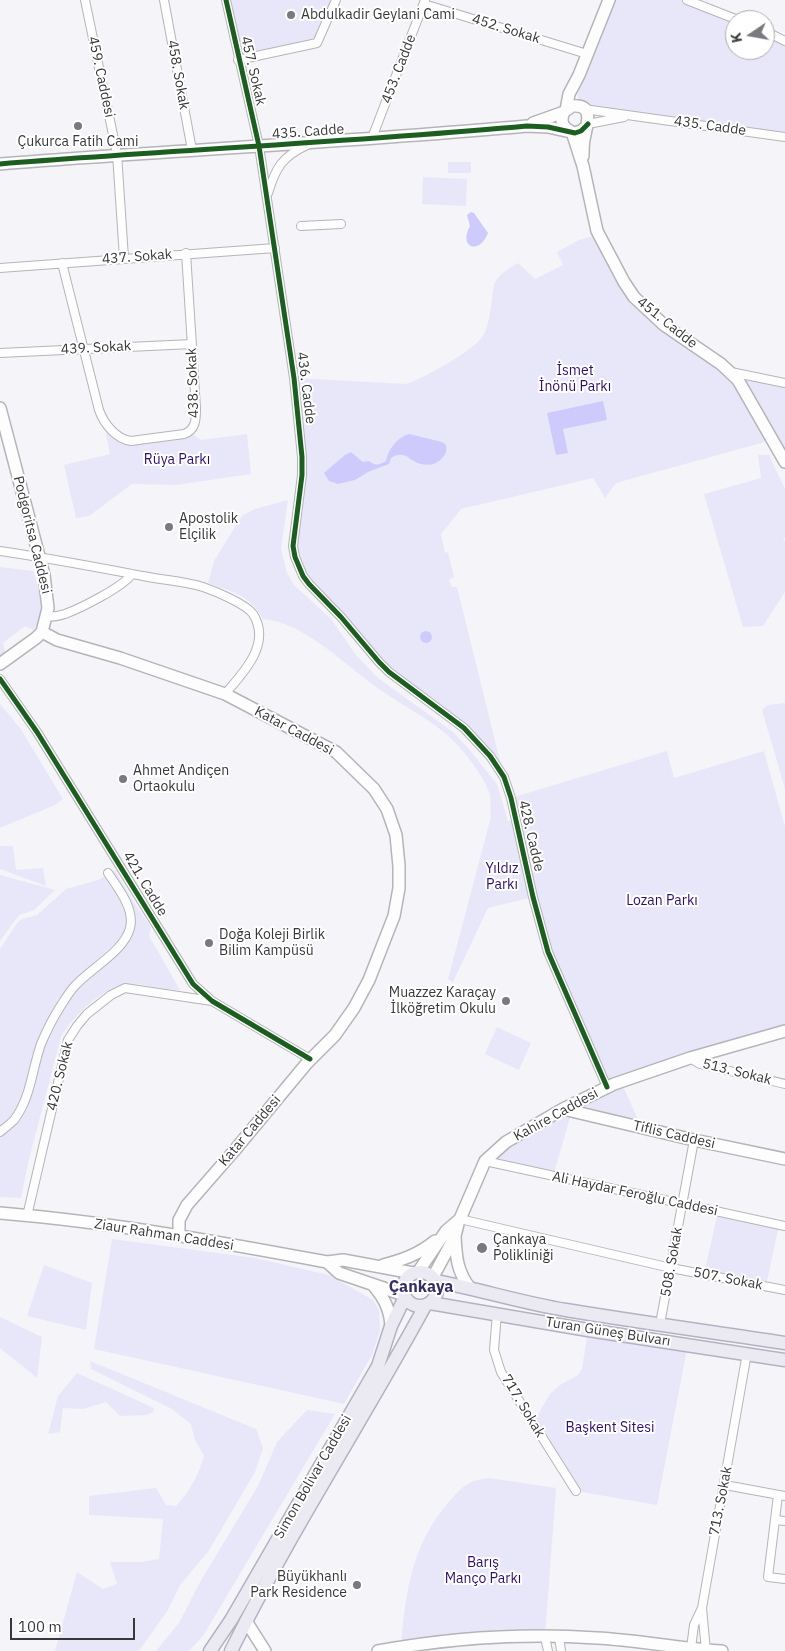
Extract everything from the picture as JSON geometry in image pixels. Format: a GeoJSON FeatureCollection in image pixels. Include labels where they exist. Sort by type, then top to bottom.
{"type":"FeatureCollection","features":[{"type":"Feature","properties":{"kind":"main road"},"geometry":{"type":"LineString","coordinates":[[583,166],[571,132],[563,124],[562,118],[569,94],[610,0]]}},
{"type":"Feature","properties":{"kind":"main road"},"geometry":{"type":"LineString","coordinates":[[579,74],[577,92],[588,116],[583,142],[583,166]]}},
{"type":"Feature","properties":{"kind":"main road"},"geometry":{"type":"LineString","coordinates":[[527,126],[576,106],[583,108]]}},
{"type":"Feature","properties":{"kind":"main road","name":"435. Cadde"},"geometry":{"type":"LineString","coordinates":[[0,164],[117,154],[311,143],[527,126]]}},
{"type":"Feature","properties":{"kind":"main road"},"geometry":{"type":"LineString","coordinates":[[527,126],[571,132],[581,131],[587,126]]}},
{"type":"Feature","properties":{"kind":"main road","name":"451. Cadde"},"geometry":{"type":"LineString","coordinates":[[583,166],[597,231],[634,297],[664,325],[721,364],[738,380],[785,462]]}},
{"type":"Feature","properties":{"kind":"main road","name":"Podgoritsa Caddesi"},"geometry":{"type":"LineString","coordinates":[[0,408],[47,592],[48,608],[42,632]]}},
{"type":"Feature","properties":{"kind":"main road"},"geometry":{"type":"LineString","coordinates":[[0,664],[42,632]]}},
{"type":"Feature","properties":{"kind":"main road","name":"Katar Caddesi"},"geometry":{"type":"LineString","coordinates":[[42,632],[57,640],[120,658],[225,694],[336,752],[374,789],[387,809],[396,835],[399,888],[394,916],[370,980],[354,1008],[335,1034],[310,1059],[234,1151],[187,1204],[179,1220],[179,1236]]}},
{"type":"Feature","properties":{"kind":"main road","name":"Kahire Caddesi"},"geometry":{"type":"LineString","coordinates":[[451,1234],[460,1219],[485,1161],[506,1142],[563,1109],[607,1087],[690,1058],[785,1031]]}},
{"type":"Feature","properties":{"kind":"main road","name":"Tiflis Caddesi"},"geometry":{"type":"LineString","coordinates":[[563,1109],[785,1159]]}},
{"type":"Feature","properties":{"kind":"main road","name":"Ziaur Rahman Caddesi"},"geometry":{"type":"LineString","coordinates":[[0,1214],[179,1236],[327,1262],[343,1260],[416,1272]]}},
{"type":"Feature","properties":{"kind":"main road"},"geometry":{"type":"LineString","coordinates":[[376,1266],[411,1257],[451,1234]]}},
{"type":"Feature","properties":{"kind":"main road"},"geometry":{"type":"LineString","coordinates":[[451,1234],[434,1279],[437,1293],[428,1304],[415,1306],[404,1296],[403,1284],[451,1234]]}},
{"type":"Feature","properties":{"kind":"main road"},"geometry":{"type":"LineString","coordinates":[[451,1234],[458,1267],[467,1287],[457,1293],[456,1300],[460,1307]]}},
{"type":"Feature","properties":{"kind":"main road","name":"Ziaur Rahman Caddesi"},"geometry":{"type":"LineString","coordinates":[[327,1262],[339,1273],[372,1283],[404,1296]]}},
{"type":"Feature","properties":{"kind":"main road"},"geometry":{"type":"LineString","coordinates":[[416,1272],[428,1274],[434,1279]]}},
{"type":"Feature","properties":{"kind":"main road","name":"Turan Güneş Bulvarı"},"geometry":{"type":"LineString","coordinates":[[434,1279],[564,1310],[785,1343]]}},
{"type":"Feature","properties":{"kind":"main road"},"geometry":{"type":"LineString","coordinates":[[372,1283],[389,1308],[391,1326]]}},
{"type":"Feature","properties":{"kind":"main road","name":"Simon Bolivar Caddesi"},"geometry":{"type":"LineString","coordinates":[[210,1651],[231,1620],[378,1366],[391,1326],[404,1296]]}},
{"type":"Feature","properties":{"kind":"main road","name":"Turan Güneş Bulvarı"},"geometry":{"type":"LineString","coordinates":[[428,1304],[460,1307],[588,1330],[785,1360]]}},
{"type":"Feature","properties":{"kind":"main road","name":"Simon Bolivar Caddesi"},"geometry":{"type":"LineString","coordinates":[[231,1651],[324,1480],[428,1304]]}},
{"type":"Feature","properties":{"kind":"main road"},"geometry":{"type":"LineString","coordinates":[[246,1621],[264,1651]]}},
{"type":"Feature","properties":{"kind":"main road"},"geometry":{"type":"LineString","coordinates":[[378,1651],[457,1640],[558,1637],[597,1638],[661,1648],[722,1651]]}},
{"type":"Feature","properties":{"kind":"street","name":"459. Caddesi"},"geometry":{"type":"LineString","coordinates":[[85,0],[117,154],[124,258]]}},
{"type":"Feature","properties":{"kind":"street","name":"458. Sokak"},"geometry":{"type":"LineString","coordinates":[[164,0],[192,150]]}},
{"type":"Feature","properties":{"kind":"street","name":"457. Sokak"},"geometry":{"type":"LineString","coordinates":[[226,0],[238,60],[259,146]]}},
{"type":"Feature","properties":{"kind":"street"},"geometry":{"type":"LineString","coordinates":[[238,60],[317,43],[336,0]]}},
{"type":"Feature","properties":{"kind":"street"},"geometry":{"type":"LineString","coordinates":[[687,0],[725,15]]}},
{"type":"Feature","properties":{"kind":"street","name":"452. Sokak"},"geometry":{"type":"LineString","coordinates":[[425,2],[587,54]]}},
{"type":"Feature","properties":{"kind":"street","name":"453. Cadde"},"geometry":{"type":"LineString","coordinates":[[372,138],[425,2]]}},
{"type":"Feature","properties":{"kind":"street","name":"435. Cadde"},"geometry":{"type":"LineString","coordinates":[[583,108],[785,136]]}},
{"type":"Feature","properties":{"kind":"street"},"geometry":{"type":"LineString","coordinates":[[587,126],[636,115]]}},
{"type":"Feature","properties":{"kind":"street"},"geometry":{"type":"LineString","coordinates":[[267,195],[274,172],[283,160],[296,150],[311,143]]}},
{"type":"Feature","properties":{"kind":"street","name":"436. Cadde"},"geometry":{"type":"LineString","coordinates":[[259,146],[294,378],[302,457],[302,475],[293,546],[295,557],[303,576],[341,617]]}},
{"type":"Feature","properties":{"kind":"street"},"geometry":{"type":"LineString","coordinates":[[301,226],[341,224]]}},
{"type":"Feature","properties":{"kind":"street","name":"437. Sokak"},"geometry":{"type":"LineString","coordinates":[[0,268],[275,248]]}},
{"type":"Feature","properties":{"kind":"street","name":"438. Sokak"},"geometry":{"type":"LineString","coordinates":[[62,262],[102,419],[120,437],[131,441],[184,434],[192,429],[196,419],[186,253]]}},
{"type":"Feature","properties":{"kind":"street","name":"439. Sokak"},"geometry":{"type":"LineString","coordinates":[[0,353],[192,344]]}},
{"type":"Feature","properties":{"kind":"street"},"geometry":{"type":"LineString","coordinates":[[728,371],[785,383]]}},
{"type":"Feature","properties":{"kind":"street"},"geometry":{"type":"LineString","coordinates":[[0,552],[38,557],[202,587],[245,607],[253,614],[257,624],[258,644],[251,663],[225,694]]}},
{"type":"Feature","properties":{"kind":"street"},"geometry":{"type":"LineString","coordinates":[[46,617],[59,616],[70,612],[124,583],[132,574]]}},
{"type":"Feature","properties":{"kind":"street","name":"428. Cadde"},"geometry":{"type":"LineString","coordinates":[[341,617],[379,662],[390,672],[464,728],[479,743],[504,777],[548,952],[607,1087]]}},
{"type":"Feature","properties":{"kind":"street","name":"421. Cadde"},"geometry":{"type":"LineString","coordinates":[[0,679],[37,732],[193,984],[212,1001],[310,1059]]}},
{"type":"Feature","properties":{"kind":"street"},"geometry":{"type":"LineString","coordinates":[[0,1132],[14,1120],[26,1100],[41,1044],[73,988],[118,948],[129,934],[131,925],[130,913],[125,900],[108,873]]}},
{"type":"Feature","properties":{"kind":"street","name":"420. Sokak"},"geometry":{"type":"LineString","coordinates":[[27,1216],[68,1040],[76,1026],[87,1014],[112,995],[126,988],[212,1001]]}},
{"type":"Feature","properties":{"kind":"street","name":"513. Sokak"},"geometry":{"type":"LineString","coordinates":[[690,1058],[700,1064],[785,1084]]}},
{"type":"Feature","properties":{"kind":"street","name":"508. Sokak"},"geometry":{"type":"LineString","coordinates":[[660,1324],[694,1140]]}},
{"type":"Feature","properties":{"kind":"street","name":"Ali Haydar Feroğlu Caddesi"},"geometry":{"type":"LineString","coordinates":[[485,1161],[785,1226]]}},
{"type":"Feature","properties":{"kind":"street","name":"507. Sokak"},"geometry":{"type":"LineString","coordinates":[[460,1219],[671,1268],[785,1290]]}},
{"type":"Feature","properties":{"kind":"street","name":"717. Sokak"},"geometry":{"type":"LineString","coordinates":[[497,1313],[494,1350],[501,1372],[576,1491]]}},
{"type":"Feature","properties":{"kind":"street","name":"713. Sokak"},"geometry":{"type":"LineString","coordinates":[[691,1648],[694,1625],[702,1608],[747,1353]]}},
{"type":"Feature","properties":{"kind":"street"},"geometry":{"type":"LineString","coordinates":[[725,1485],[781,1495],[775,1520],[768,1577],[785,1579]]}},
{"type":"Feature","properties":{"kind":"street"},"geometry":{"type":"LineString","coordinates":[[775,1520],[785,1520]]}},
{"type":"Feature","properties":{"kind":"street"},"geometry":{"type":"LineString","coordinates":[[702,1608],[705,1650]]}},
{"type":"Feature","properties":{"kind":"street"},"geometry":{"type":"LineString","coordinates":[[545,1637],[548,1651]]}},
{"type":"Feature","properties":{"kind":"street"},"geometry":{"type":"LineString","coordinates":[[558,1637],[561,1651]]}},
{"type":"Feature","properties":{"kind":"street"},"geometry":{"type":"LineString","coordinates":[[661,1648],[673,1651]]}},
{"type":"Feature","properties":{"kind":"green space"},"geometry":{"type":"Polygon","coordinates":[[[226,0],[336,0],[317,43],[238,60],[226,0]]]}},
{"type":"Feature","properties":{"kind":"green space"},"geometry":{"type":"Polygon","coordinates":[[[609,0],[687,0],[725,16],[725,60],[775,60],[775,36],[785,41],[785,137],[581,105],[578,98],[577,84],[609,0]]]}},
{"type":"Feature","properties":{"kind":"green space"},"geometry":{"type":"Polygon","coordinates":[[[448,162],[471,162],[471,173],[448,173],[448,162]]]}},
{"type":"Feature","properties":{"kind":"green space"},"geometry":{"type":"Polygon","coordinates":[[[423,177],[467,179],[466,206],[422,204],[423,177]]]}},
{"type":"Feature","properties":{"kind":"green space","name":"İsmet İnönü Parkı"},"geometry":{"type":"Polygon","coordinates":[[[590,237],[597,238],[634,297],[728,371],[785,383],[785,462],[772,440],[616,483],[605,498],[593,478],[461,509],[441,534],[445,553],[448,552],[454,577],[449,580],[452,587],[457,587],[504,777],[479,743],[390,672],[309,584],[295,557],[302,475],[294,378],[406,384],[425,376],[471,348],[484,334],[488,323],[494,285],[504,272],[518,263],[535,279],[563,265],[557,252],[579,240],[590,237]]]}},
{"type":"Feature","properties":{"kind":"green space","name":"Rüya Parkı"},"geometry":{"type":"Polygon","coordinates":[[[110,429],[124,439],[189,432],[201,440],[247,434],[251,474],[176,485],[132,484],[89,516],[76,518],[64,465],[110,454],[106,434],[110,429]]]}},
{"type":"Feature","properties":{"kind":"green space"},"geometry":{"type":"Polygon","coordinates":[[[758,455],[769,455],[785,489],[785,537],[783,539],[785,541],[785,592],[763,626],[743,627],[704,494],[761,478],[758,455]]]}},
{"type":"Feature","properties":{"kind":"green space","name":"Lozan Parkı"},"geometry":{"type":"Polygon","coordinates":[[[288,500],[281,549],[287,573],[294,585],[331,619],[356,655],[378,678],[453,732],[468,748],[497,784],[508,821],[515,822],[511,798],[667,751],[674,778],[764,751],[785,827],[785,1031],[621,1082],[642,1128],[572,1111],[553,1176],[485,1161],[606,1087],[548,952],[533,897],[488,908],[453,982],[448,979],[491,817],[488,789],[468,757],[442,731],[382,691],[310,637],[279,622],[263,619],[258,611],[240,595],[208,583],[214,561],[243,515],[255,509],[288,500]]]}},
{"type":"Feature","properties":{"kind":"green space"},"geometry":{"type":"Polygon","coordinates":[[[0,567],[33,571],[41,609],[40,617],[33,630],[25,626],[3,643],[5,652],[0,656],[0,567]]]}},
{"type":"Feature","properties":{"kind":"green space"},"geometry":{"type":"Polygon","coordinates":[[[785,703],[785,789],[762,710],[768,705],[785,703]]]}},
{"type":"Feature","properties":{"kind":"green space"},"geometry":{"type":"Polygon","coordinates":[[[0,704],[20,728],[63,799],[55,805],[0,828],[0,704]]]}},
{"type":"Feature","properties":{"kind":"green space"},"geometry":{"type":"Polygon","coordinates":[[[0,846],[13,846],[16,870],[43,868],[46,886],[0,869],[0,846]]]}},
{"type":"Feature","properties":{"kind":"green space"},"geometry":{"type":"Polygon","coordinates":[[[115,870],[151,927],[149,936],[180,990],[133,984],[117,986],[89,1004],[72,1021],[61,1037],[29,1159],[21,1198],[0,1197],[0,949],[22,919],[37,915],[66,889],[98,880],[115,870]]]}},
{"type":"Feature","properties":{"kind":"green space"},"geometry":{"type":"Polygon","coordinates":[[[0,875],[55,890],[34,910],[19,915],[0,941],[0,875]]]}},
{"type":"Feature","properties":{"kind":"green space"},"geometry":{"type":"Polygon","coordinates":[[[497,1027],[531,1043],[519,1070],[485,1054],[497,1027]]]}},
{"type":"Feature","properties":{"kind":"green space"},"geometry":{"type":"Polygon","coordinates":[[[718,1212],[779,1225],[766,1286],[704,1274],[718,1212]]]}},
{"type":"Feature","properties":{"kind":"green space"},"geometry":{"type":"Polygon","coordinates":[[[112,1239],[255,1258],[329,1275],[373,1300],[379,1310],[380,1331],[372,1355],[344,1404],[94,1349],[112,1239]]]}},
{"type":"Feature","properties":{"kind":"green space"},"geometry":{"type":"Polygon","coordinates":[[[44,1265],[92,1283],[86,1330],[27,1316],[44,1265]]]}},
{"type":"Feature","properties":{"kind":"green space"},"geometry":{"type":"Polygon","coordinates":[[[0,1317],[42,1337],[37,1378],[0,1348],[0,1317]]]}},
{"type":"Feature","properties":{"kind":"green space","name":"Başkent Sitesi"},"geometry":{"type":"Polygon","coordinates":[[[588,1330],[688,1344],[657,1505],[576,1491],[533,1423],[550,1394],[560,1385],[578,1375],[582,1369],[588,1330]]]}},
{"type":"Feature","properties":{"kind":"green space"},"geometry":{"type":"Polygon","coordinates":[[[90,1361],[256,1429],[263,1448],[255,1472],[208,1552],[180,1585],[168,1610],[139,1651],[55,1651],[77,1572],[103,1589],[117,1584],[110,1562],[141,1562],[159,1559],[163,1519],[89,1515],[89,1496],[156,1488],[166,1505],[176,1506],[193,1483],[204,1456],[195,1440],[191,1424],[172,1409],[91,1369],[90,1361]]]}},
{"type":"Feature","properties":{"kind":"green space"},"geometry":{"type":"Polygon","coordinates":[[[77,1373],[154,1408],[153,1412],[147,1415],[120,1416],[106,1402],[83,1409],[63,1408],[60,1432],[48,1434],[58,1396],[77,1373]]]}},
{"type":"Feature","properties":{"kind":"green space"},"geometry":{"type":"Polygon","coordinates":[[[307,1410],[335,1414],[203,1636],[189,1651],[156,1651],[179,1623],[200,1582],[258,1486],[277,1442],[307,1410]]]}},
{"type":"Feature","properties":{"kind":"green space","name":"Barış Manço Parkı"},"geometry":{"type":"Polygon","coordinates":[[[489,1478],[556,1488],[545,1637],[401,1647],[405,1608],[412,1570],[426,1535],[448,1503],[462,1488],[475,1481],[489,1478]]]}},
{"type":"Feature","properties":{"kind":"shaded area"},"geometry":{"type":"Polygon","coordinates":[[[471,212],[474,213],[488,233],[480,245],[475,246],[468,244],[466,239],[470,226],[467,215],[471,212]]]}},
{"type":"Feature","properties":{"kind":"shaded area"},"geometry":{"type":"Polygon","coordinates":[[[603,401],[607,420],[563,429],[568,453],[556,455],[547,413],[603,401]]]}},
{"type":"Feature","properties":{"kind":"shaded area"},"geometry":{"type":"Polygon","coordinates":[[[409,434],[442,442],[446,445],[445,454],[438,462],[427,465],[405,456],[396,455],[391,458],[389,464],[368,472],[355,480],[338,484],[329,481],[324,473],[351,452],[363,462],[369,461],[377,464],[384,462],[394,444],[409,434]]]}},
{"type":"Feature","properties":{"kind":"shaded area"},"geometry":{"type":"Polygon","coordinates":[[[424,631],[428,631],[432,637],[428,643],[424,643],[420,639],[420,635],[424,631]]]}},
{"type":"Feature","properties":{"kind":"cycle path"},"geometry":{"type":"LineString","coordinates":[[226,0],[259,146],[294,378],[302,457],[302,475],[293,546],[295,557],[303,576],[309,584],[341,617],[379,662],[389,672],[464,728],[490,756],[504,777],[511,798],[533,897],[548,952],[607,1087]]}},
{"type":"Feature","properties":{"kind":"cycle path"},"geometry":{"type":"LineString","coordinates":[[0,164],[527,126],[548,127],[575,133],[581,131],[588,124]]}},
{"type":"Feature","properties":{"kind":"cycle path"},"geometry":{"type":"LineString","coordinates":[[0,679],[37,732],[193,984],[212,1001],[310,1059]]}},
{"type":"Feature","properties":{"kind":"place","name":"Abdulkadir Geylani Cami"},"geometry":{"type":"Point","coordinates":[291,15]}},
{"type":"Feature","properties":{"kind":"place","name":"Çukurca Fatih Cami"},"geometry":{"type":"Point","coordinates":[78,126]}},
{"type":"Feature","properties":{"kind":"place","name":"Apostolik Elçilik"},"geometry":{"type":"Point","coordinates":[169,527]}},
{"type":"Feature","properties":{"kind":"place","name":"Ahmet Andiçen Ortaokulu"},"geometry":{"type":"Point","coordinates":[123,779]}},
{"type":"Feature","properties":{"kind":"place","name":"Doğa Koleji Birlik Bilim Kampüsü"},"geometry":{"type":"Point","coordinates":[209,943]}},
{"type":"Feature","properties":{"kind":"place","name":"Muazzez Karaçay İlköğretim Okulu"},"geometry":{"type":"Point","coordinates":[506,1001]}},
{"type":"Feature","properties":{"kind":"place","name":"Çankaya Polikliniği"},"geometry":{"type":"Point","coordinates":[482,1248]}},
{"type":"Feature","properties":{"kind":"place","name":"Büyükhanlı Park Residence"},"geometry":{"type":"Point","coordinates":[357,1585]}},
{"type":"Feature","properties":{"kind":"district","name":"Çankaya"},"geometry":{"type":"Point","coordinates":[421,1287]}},
{"type":"Feature","properties":{"kind":"park label","name":"Yıldız Parkı"},"geometry":{"type":"Point","coordinates":[502,878]}}]}
